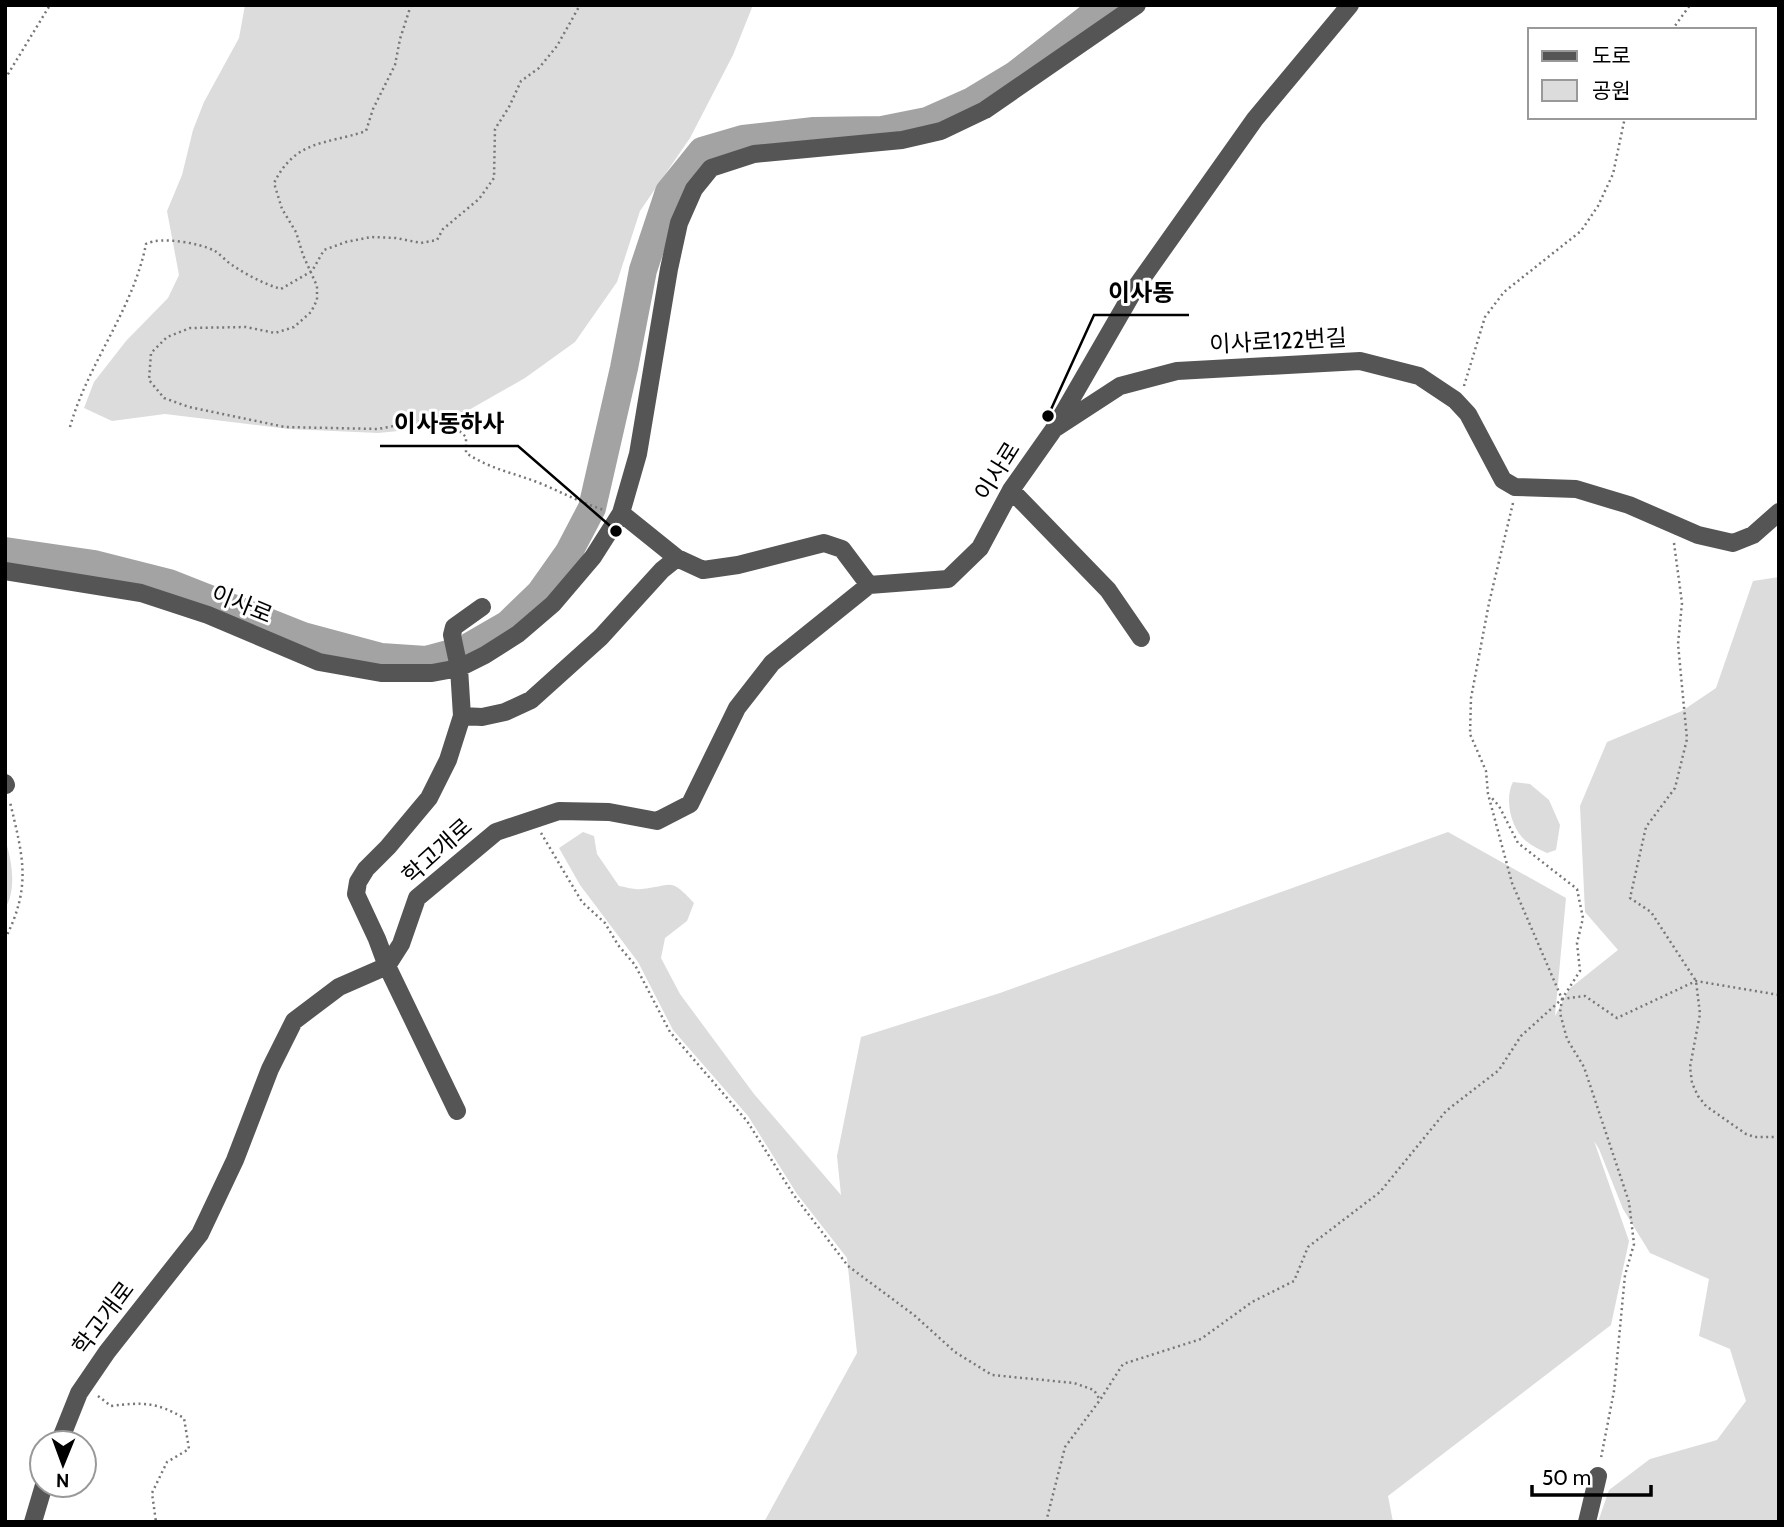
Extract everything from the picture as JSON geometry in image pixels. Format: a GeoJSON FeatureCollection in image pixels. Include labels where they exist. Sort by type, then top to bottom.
{"type":"FeatureCollection","features":[{"type":"Feature","properties":{"kind":"street","name":"이사로"},"geometry":{"type":"LineString","coordinates":[[5,571],[141,593],[208,615],[319,662],[380,673],[432,673],[485,655],[518,634],[553,604],[593,557],[638,454],[669,269],[680,223],[694,189],[711,168],[754,154],[902,140],[941,131],[985,110],[1137,5]]}},
{"type":"Feature","properties":{"kind":"street","name":"이사로"},"geometry":{"type":"LineString","coordinates":[[870,586],[948,579],[980,548],[1011,490],[1054,429],[1136,287],[1255,119],[1350,5]]}},
{"type":"Feature","properties":{"kind":"street","name":"이사로122번길"},"geometry":{"type":"LineString","coordinates":[[1054,429],[1120,386],[1177,372],[1360,360],[1419,376],[1455,400],[1468,414],[1503,480],[1515,487]]}},
{"type":"Feature","properties":{"kind":"street"},"geometry":{"type":"LineString","coordinates":[[1515,487],[1576,489],[1629,505],[1698,535],[1732,543],[1753,535],[1779,512]]}},
{"type":"Feature","properties":{"kind":"street"},"geometry":{"type":"LineString","coordinates":[[1011,490],[1108,590],[1141,638]]}},
{"type":"Feature","properties":{"kind":"street"},"geometry":{"type":"LineString","coordinates":[[612,512],[677,558],[703,570],[738,565],[824,543],[842,549],[870,586]]}},
{"type":"Feature","properties":{"kind":"street"},"geometry":{"type":"LineString","coordinates":[[463,716],[482,717],[505,712],[531,700],[601,637],[662,570],[677,558]]}},
{"type":"Feature","properties":{"kind":"street","name":"학고개로"},"geometry":{"type":"LineString","coordinates":[[65,1429],[85,1385],[107,1352],[200,1234],[235,1160],[270,1069],[294,1021],[339,987],[387,966],[401,944],[417,898],[496,832],[559,811],[609,812],[657,821],[690,804],[737,708],[772,663],[870,586]]}},
{"type":"Feature","properties":{"kind":"street"},"geometry":{"type":"LineString","coordinates":[[457,1111],[387,966],[356,894],[358,882],[429,798],[448,760],[463,716],[454,627],[482,607]]}},
{"type":"Feature","properties":{"kind":"street"},"geometry":{"type":"LineString","coordinates":[[1587,1522],[1598,1475]]}},
{"type":"Feature","properties":{"kind":"street"},"geometry":{"type":"LineString","coordinates":[[33,1522],[40,1499]]}},
{"type":"Feature","properties":{"kind":"path"},"geometry":{"type":"LineString","coordinates":[[5,79],[50,5]]}},
{"type":"Feature","properties":{"kind":"path"},"geometry":{"type":"LineString","coordinates":[[411,5],[400,38],[396,65],[373,109],[366,131],[340,140],[315,143],[283,164],[274,183],[282,209],[296,232],[317,286],[317,300],[311,312],[294,327],[275,333],[246,327],[190,328],[167,337],[151,353],[149,380],[164,398],[189,407],[285,427],[378,429],[425,420],[456,427],[466,437],[466,453],[486,466],[542,484],[612,512]]}},
{"type":"Feature","properties":{"kind":"path"},"geometry":{"type":"LineString","coordinates":[[70,427],[77,401],[131,293],[143,261],[146,244],[154,239],[188,243],[214,250],[261,282],[281,289],[312,271],[324,250],[346,242],[371,237],[421,243],[436,240],[443,229],[479,200],[494,178],[495,129],[521,80],[539,68],[557,46],[580,5]]}},
{"type":"Feature","properties":{"kind":"path"},"geometry":{"type":"LineString","coordinates":[[1673,28],[1690,5]]}},
{"type":"Feature","properties":{"kind":"path"},"geometry":{"type":"LineString","coordinates":[[1455,400],[1472,364],[1485,317],[1504,292],[1581,231],[1598,206],[1614,174],[1625,119]]}},
{"type":"Feature","properties":{"kind":"path"},"geometry":{"type":"LineString","coordinates":[[1515,487],[1471,698],[1470,734],[1486,771],[1488,794],[1512,883],[1562,999],[1560,1013],[1567,1039],[1584,1067],[1629,1202],[1634,1244],[1625,1275],[1614,1391],[1598,1475]]}},
{"type":"Feature","properties":{"kind":"path"},"geometry":{"type":"LineString","coordinates":[[1671,524],[1682,603],[1678,644],[1687,739],[1675,788],[1646,827],[1630,898],[1651,912],[1696,981],[1700,1013],[1690,1067],[1692,1083],[1698,1096],[1706,1106],[1746,1134],[1765,1138],[1779,1137]]}},
{"type":"Feature","properties":{"kind":"path"},"geometry":{"type":"LineString","coordinates":[[5,939],[15,919],[23,892],[23,861],[6,784]]}},
{"type":"Feature","properties":{"kind":"path"},"geometry":{"type":"LineString","coordinates":[[1046,1522],[1065,1447],[1123,1364],[1201,1339],[1252,1302],[1294,1281],[1308,1247],[1380,1192],[1446,1111],[1499,1070],[1521,1036],[1562,999],[1580,971],[1577,943],[1583,918],[1577,889],[1518,842],[1499,806],[1488,794]]}},
{"type":"Feature","properties":{"kind":"path"},"geometry":{"type":"LineString","coordinates":[[533,820],[582,902],[606,923],[618,945],[635,965],[670,1032],[747,1121],[793,1195],[848,1266],[914,1315],[955,1352],[992,1374],[1074,1383],[1094,1390],[1100,1400]]}},
{"type":"Feature","properties":{"kind":"path"},"geometry":{"type":"LineString","coordinates":[[1562,999],[1585,996],[1617,1018],[1696,981],[1779,995]]}},
{"type":"Feature","properties":{"kind":"path"},"geometry":{"type":"LineString","coordinates":[[85,1385],[111,1406],[135,1403],[162,1406],[184,1418],[189,1449],[167,1462],[152,1493],[156,1522]]}},
{"type":"Feature","properties":{"kind":"green space"},"geometry":{"type":"Polygon","coordinates":[[[245,5],[753,5],[733,55],[690,138],[640,211],[617,282],[575,342],[525,378],[439,427],[378,433],[289,429],[165,414],[112,421],[84,408],[94,382],[126,341],[168,298],[179,275],[167,211],[182,175],[193,130],[204,102],[239,38],[245,5]]]}},
{"type":"Feature","properties":{"kind":"green space"},"geometry":{"type":"Polygon","coordinates":[[[1779,577],[1779,1522],[1598,1522],[1609,1490],[1650,1459],[1717,1440],[1746,1401],[1730,1349],[1699,1336],[1709,1279],[1650,1253],[1623,1209],[1594,1141],[1629,1241],[1611,1325],[1388,1496],[1393,1522],[764,1522],[857,1353],[847,1258],[797,1194],[748,1116],[673,1030],[638,962],[580,885],[559,848],[583,832],[594,836],[597,854],[619,886],[638,889],[675,886],[694,903],[687,921],[665,938],[661,958],[680,994],[754,1094],[841,1195],[837,1156],[861,1037],[1000,993],[1448,832],[1566,898],[1555,1016],[1569,989],[1618,950],[1585,912],[1580,806],[1607,742],[1682,711],[1716,688],[1753,581],[1779,577]]]}},
{"type":"Feature","properties":{"kind":"green space"},"geometry":{"type":"Polygon","coordinates":[[[1513,782],[1530,784],[1549,800],[1560,825],[1556,850],[1547,853],[1539,849],[1526,841],[1516,829],[1509,805],[1513,782]]]}},
{"type":"Feature","properties":{"kind":"green space"},"geometry":{"type":"Polygon","coordinates":[[[5,839],[10,856],[12,884],[5,909],[5,839]]]}},
{"type":"Feature","properties":{"kind":"waterway"},"geometry":{"type":"LineString","coordinates":[[5,551],[94,564],[169,583],[303,636],[381,657],[426,660],[463,650],[508,624],[540,593],[569,552],[592,508],[643,270],[669,192],[702,151],[743,139],[814,131],[882,130],[927,121],[972,101],[1015,75],[1105,5]]}},
{"type":"Feature","properties":{"kind":"place","name":"이사동"},"geometry":{"type":"Point","coordinates":[1048,416]}},
{"type":"Feature","properties":{"kind":"place","name":"이사동하사"},"geometry":{"type":"Point","coordinates":[616,531]}}]}
